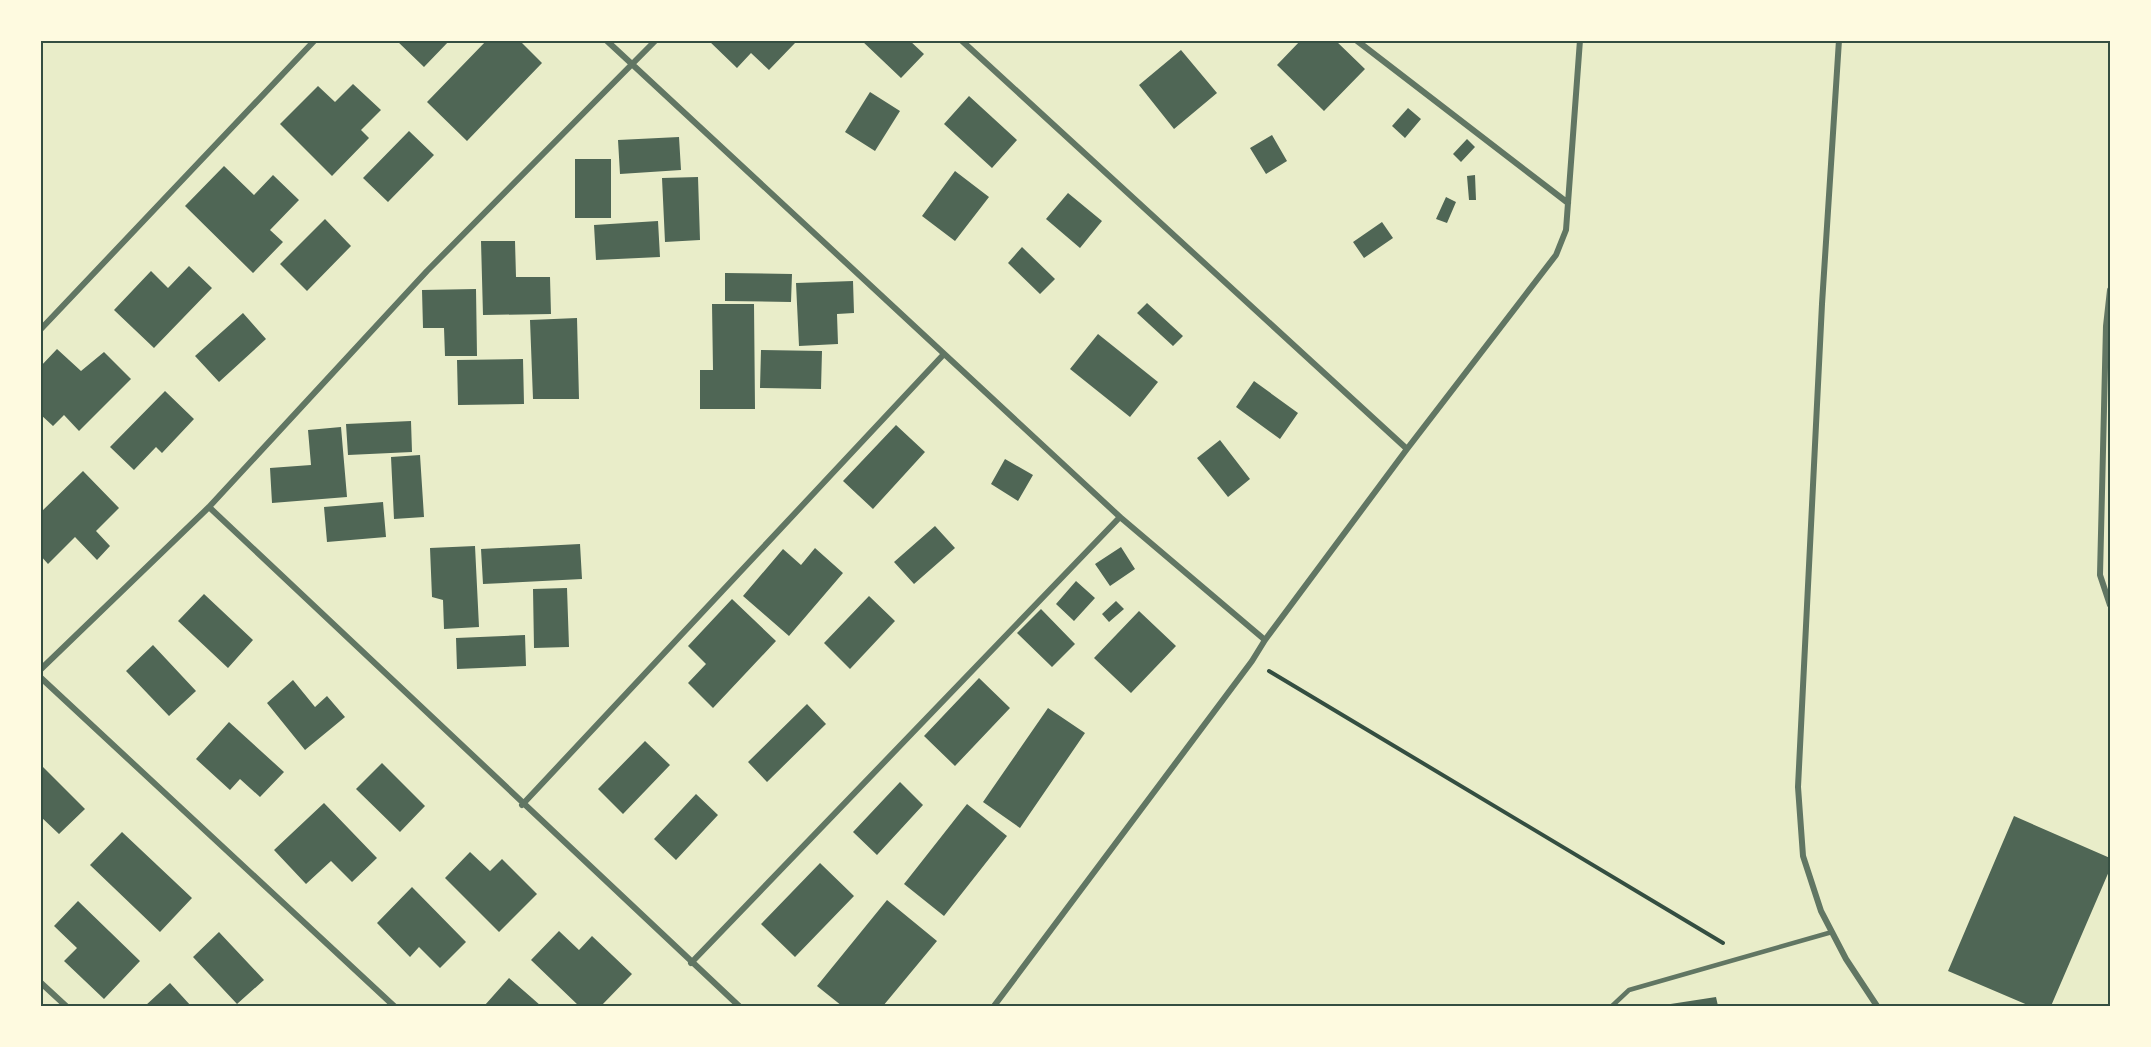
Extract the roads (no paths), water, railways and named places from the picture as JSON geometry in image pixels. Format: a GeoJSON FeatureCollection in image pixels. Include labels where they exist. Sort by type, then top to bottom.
{"type":"FeatureCollection","features":[{"type":"Feature","properties":{"kind":"street"},"geometry":{"type":"LineString","coordinates":[[40,330],[315,40]]}},
{"type":"Feature","properties":{"kind":"street"},"geometry":{"type":"LineString","coordinates":[[606,40],[631,66],[1120,517],[1265,640]]}},
{"type":"Feature","properties":{"kind":"street"},"geometry":{"type":"LineString","coordinates":[[40,669],[209,507],[427,271],[656,40]]}},
{"type":"Feature","properties":{"kind":"street"},"geometry":{"type":"LineString","coordinates":[[960,40],[1407,449]]}},
{"type":"Feature","properties":{"kind":"street"},"geometry":{"type":"LineString","coordinates":[[1356,40],[1568,203]]}},
{"type":"Feature","properties":{"kind":"street"},"geometry":{"type":"LineString","coordinates":[[994,1006],[1407,449],[1556,255],[1566,230],[1580,40]]}},
{"type":"Feature","properties":{"kind":"street"},"geometry":{"type":"LineString","coordinates":[[1839,40],[1822,304],[1798,787],[1803,856],[1821,911],[1877,1006]]}},
{"type":"Feature","properties":{"kind":"street"},"geometry":{"type":"LineString","coordinates":[[2110,290],[2100,575],[2110,605]]}},
{"type":"Feature","properties":{"kind":"street"},"geometry":{"type":"LineString","coordinates":[[522,805],[944,354]]}},
{"type":"Feature","properties":{"kind":"street"},"geometry":{"type":"LineString","coordinates":[[209,507],[522,805],[739,1006]]}},
{"type":"Feature","properties":{"kind":"street"},"geometry":{"type":"LineString","coordinates":[[691,963],[1120,517]]}},
{"type":"Feature","properties":{"kind":"street"},"geometry":{"type":"LineString","coordinates":[[40,677],[394,1006]]}},
{"type":"Feature","properties":{"kind":"street"},"geometry":{"type":"LineString","coordinates":[[40,982],[66,1006]]}},
{"type":"Feature","properties":{"kind":"lane"},"geometry":{"type":"LineString","coordinates":[[1612,1006],[1629,990],[1832,932]]}}]}
